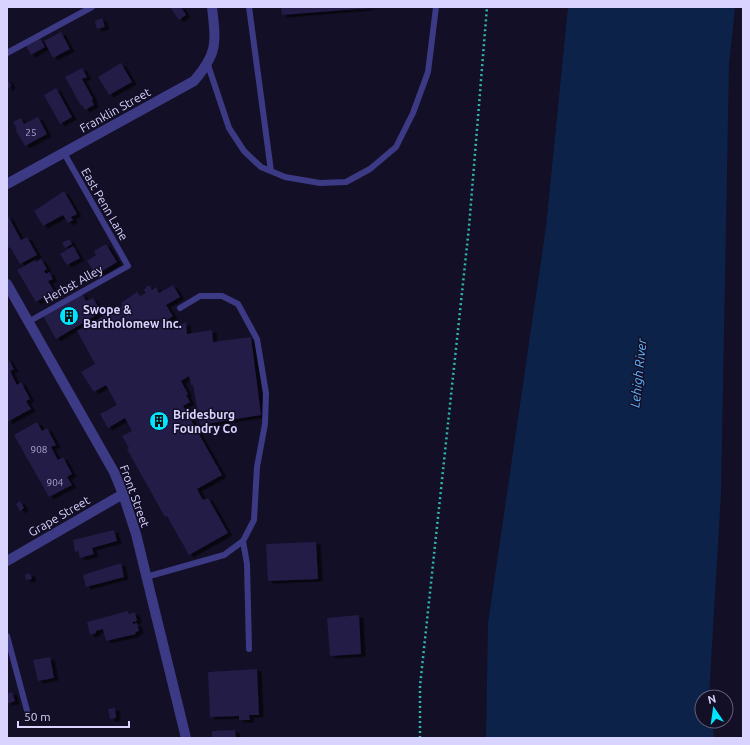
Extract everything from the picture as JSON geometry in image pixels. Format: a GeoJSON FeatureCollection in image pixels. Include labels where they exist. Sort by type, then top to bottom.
{"type":"FeatureCollection","features":[{"type":"Feature","properties":{"kind":"street","name":"Franklin Street"},"geometry":{"type":"LineString","coordinates":[[7,184],[194,81],[208,65],[216,40],[212,7]]}},
{"type":"Feature","properties":{"kind":"street","name":"Front Street"},"geometry":{"type":"LineString","coordinates":[[7,284],[114,472],[123,494],[146,577],[186,738]]}},
{"type":"Feature","properties":{"kind":"street","name":"Grape Street"},"geometry":{"type":"LineString","coordinates":[[7,561],[123,494]]}},
{"type":"Feature","properties":{"kind":"lane"},"geometry":{"type":"LineString","coordinates":[[7,53],[92,7]]}},
{"type":"Feature","properties":{"kind":"lane"},"geometry":{"type":"LineString","coordinates":[[249,7],[271,171]]}},
{"type":"Feature","properties":{"kind":"lane"},"geometry":{"type":"LineString","coordinates":[[208,65],[229,128],[244,151],[261,167],[285,177],[320,183],[346,182],[370,170],[396,147],[413,113],[428,72],[436,7]]}},
{"type":"Feature","properties":{"kind":"lane","name":"East Penn Lane"},"geometry":{"type":"LineString","coordinates":[[64,153],[128,266]]}},
{"type":"Feature","properties":{"kind":"lane","name":"Herbst Alley"},"geometry":{"type":"LineString","coordinates":[[28,322],[128,266]]}},
{"type":"Feature","properties":{"kind":"lane"},"geometry":{"type":"LineString","coordinates":[[146,577],[224,555],[243,541],[254,520],[257,467],[265,424],[266,393],[257,339],[238,304],[222,296],[200,296],[180,308]]}},
{"type":"Feature","properties":{"kind":"lane"},"geometry":{"type":"LineString","coordinates":[[243,541],[247,572],[249,649]]}},
{"type":"Feature","properties":{"kind":"lane"},"geometry":{"type":"LineString","coordinates":[[7,636],[29,718]]}},
{"type":"Feature","properties":{"kind":"path"},"geometry":{"type":"LineString","coordinates":[[420,738],[420,686],[469,227],[487,7]]}},
{"type":"Feature","properties":{"kind":"water","name":"Lehigh River"},"geometry":{"type":"Polygon","coordinates":[[[568,7],[735,7],[729,66],[721,493],[709,689],[694,689],[694,729],[713,729],[714,738],[486,738],[488,623],[546,227],[568,7]]]}},
{"type":"Feature","properties":{"kind":"building"},"geometry":{"type":"Polygon","coordinates":[[[170,7],[181,7],[186,15],[179,20],[170,7]]]}},
{"type":"Feature","properties":{"kind":"building"},"geometry":{"type":"Polygon","coordinates":[[[281,7],[369,7],[369,8],[282,15],[281,7]]]}},
{"type":"Feature","properties":{"kind":"building"},"geometry":{"type":"Polygon","coordinates":[[[102,18],[105,27],[97,29],[95,21],[102,18]]]}},
{"type":"Feature","properties":{"kind":"building"},"geometry":{"type":"Polygon","coordinates":[[[61,32],[70,49],[53,58],[44,41],[61,32]]]}},
{"type":"Feature","properties":{"kind":"building"},"geometry":{"type":"Polygon","coordinates":[[[40,38],[45,47],[31,55],[26,46],[40,38]]]}},
{"type":"Feature","properties":{"kind":"building"},"geometry":{"type":"Polygon","coordinates":[[[121,63],[132,82],[109,95],[98,77],[121,63]]]}},
{"type":"Feature","properties":{"kind":"building"},"geometry":{"type":"Polygon","coordinates":[[[82,68],[87,77],[82,79],[93,99],[94,105],[85,110],[82,105],[81,106],[65,77],[82,68]]]}},
{"type":"Feature","properties":{"kind":"building"},"geometry":{"type":"Polygon","coordinates":[[[7,79],[11,86],[7,89],[7,79]]]}},
{"type":"Feature","properties":{"kind":"building"},"geometry":{"type":"Polygon","coordinates":[[[56,88],[72,117],[60,124],[44,95],[56,88]]]}},
{"type":"Feature","properties":{"kind":"building"},"geometry":{"type":"Polygon","coordinates":[[[38,117],[47,134],[25,146],[15,129],[17,129],[13,122],[21,118],[24,124],[38,117]]]}},
{"type":"Feature","properties":{"kind":"building"},"geometry":{"type":"Polygon","coordinates":[[[64,191],[77,214],[71,217],[73,220],[68,223],[63,215],[43,226],[34,211],[64,191]]]}},
{"type":"Feature","properties":{"kind":"building"},"geometry":{"type":"Polygon","coordinates":[[[7,214],[21,240],[27,237],[37,255],[20,264],[10,247],[7,249],[7,214]]]}},
{"type":"Feature","properties":{"kind":"building"},"geometry":{"type":"Polygon","coordinates":[[[69,239],[72,244],[65,248],[62,243],[69,239]]]}},
{"type":"Feature","properties":{"kind":"building"},"geometry":{"type":"Polygon","coordinates":[[[106,244],[117,262],[96,275],[87,261],[96,255],[94,251],[106,244]]]}},
{"type":"Feature","properties":{"kind":"building"},"geometry":{"type":"Polygon","coordinates":[[[73,246],[80,258],[67,265],[60,254],[73,246]]]}},
{"type":"Feature","properties":{"kind":"building"},"geometry":{"type":"Polygon","coordinates":[[[41,259],[47,269],[44,271],[46,274],[49,272],[53,279],[48,281],[54,291],[36,302],[17,270],[35,260],[36,262],[41,259]]]}},
{"type":"Feature","properties":{"kind":"building","name":"Bridesburg Foundry Co"},"geometry":{"type":"Polygon","coordinates":[[[173,285],[180,297],[166,305],[173,316],[167,320],[172,330],[186,322],[187,334],[212,330],[213,342],[251,337],[261,415],[200,425],[193,385],[191,385],[189,376],[181,381],[188,394],[186,395],[190,402],[183,406],[222,475],[197,489],[203,500],[208,498],[228,533],[189,555],[167,516],[165,517],[127,449],[129,448],[122,436],[132,431],[125,418],[108,428],[100,414],[117,405],[106,385],[94,392],[81,372],[95,364],[77,331],[122,306],[121,303],[137,292],[140,296],[146,293],[144,290],[147,286],[150,286],[152,290],[156,287],[159,293],[173,285]]]}},
{"type":"Feature","properties":{"kind":"building","name":"Swope & Bartholomew Inc."},"geometry":{"type":"Polygon","coordinates":[[[82,294],[86,301],[93,298],[101,311],[56,339],[43,316],[82,294]]]}},
{"type":"Feature","properties":{"kind":"building"},"geometry":{"type":"Polygon","coordinates":[[[7,357],[14,369],[10,371],[17,385],[21,382],[30,399],[26,401],[31,409],[7,422],[7,357]]]}},
{"type":"Feature","properties":{"kind":"building"},"geometry":{"type":"Polygon","coordinates":[[[37,422],[42,431],[47,428],[56,445],[51,447],[58,460],[63,457],[72,474],[67,477],[72,485],[49,497],[14,435],[37,422]]]}},
{"type":"Feature","properties":{"kind":"building"},"geometry":{"type":"Polygon","coordinates":[[[20,501],[24,508],[20,511],[16,504],[20,501]]]}},
{"type":"Feature","properties":{"kind":"building"},"geometry":{"type":"Polygon","coordinates":[[[114,530],[117,541],[92,548],[94,554],[80,558],[78,551],[75,552],[73,540],[114,530]]]}},
{"type":"Feature","properties":{"kind":"building"},"geometry":{"type":"Polygon","coordinates":[[[316,542],[318,579],[268,581],[266,544],[316,542]]]}},
{"type":"Feature","properties":{"kind":"building"},"geometry":{"type":"Polygon","coordinates":[[[121,563],[124,577],[86,587],[83,575],[121,563]]]}},
{"type":"Feature","properties":{"kind":"building"},"geometry":{"type":"Polygon","coordinates":[[[30,573],[32,579],[26,580],[25,575],[30,573]]]}},
{"type":"Feature","properties":{"kind":"building"},"geometry":{"type":"Polygon","coordinates":[[[128,611],[129,614],[135,612],[137,621],[133,622],[133,624],[137,623],[139,631],[135,632],[136,634],[106,641],[103,629],[90,635],[87,622],[128,611]]]}},
{"type":"Feature","properties":{"kind":"building"},"geometry":{"type":"Polygon","coordinates":[[[359,615],[361,654],[330,656],[327,618],[359,615]]]}},
{"type":"Feature","properties":{"kind":"building"},"geometry":{"type":"Polygon","coordinates":[[[50,657],[54,678],[38,681],[33,660],[50,657]]]}},
{"type":"Feature","properties":{"kind":"building"},"geometry":{"type":"Polygon","coordinates":[[[257,669],[259,715],[249,715],[250,720],[239,720],[239,716],[210,717],[208,672],[257,669]]]}},
{"type":"Feature","properties":{"kind":"building"},"geometry":{"type":"Polygon","coordinates":[[[12,692],[15,701],[7,704],[7,694],[12,692]]]}},
{"type":"Feature","properties":{"kind":"building"},"geometry":{"type":"Polygon","coordinates":[[[115,708],[116,718],[110,719],[108,709],[115,708]]]}},
{"type":"Feature","properties":{"kind":"building"},"geometry":{"type":"Polygon","coordinates":[[[235,730],[236,738],[212,738],[212,731],[235,730]]]}},
{"type":"Feature","properties":{"kind":"place","name":"Swope & Bartholomew Inc."},"geometry":{"type":"Point","coordinates":[69,316]}},
{"type":"Feature","properties":{"kind":"place","name":"Bridesburg Foundry Co"},"geometry":{"type":"Point","coordinates":[159,421]}}]}
